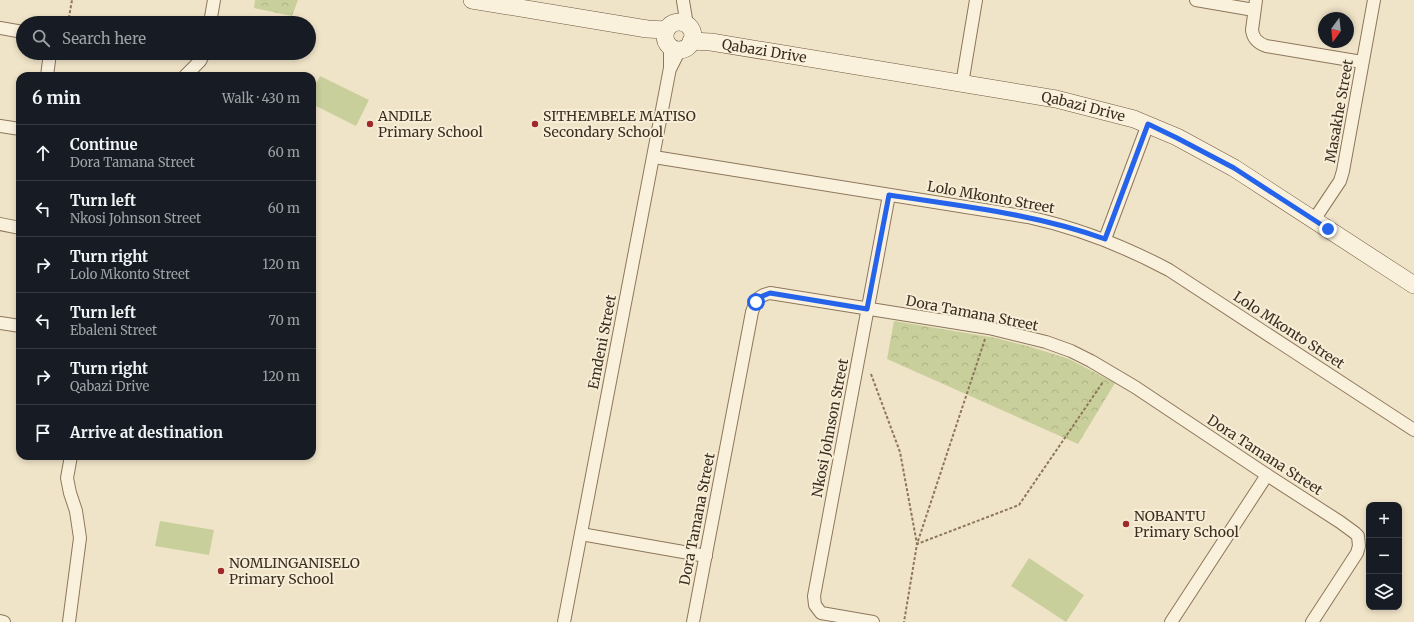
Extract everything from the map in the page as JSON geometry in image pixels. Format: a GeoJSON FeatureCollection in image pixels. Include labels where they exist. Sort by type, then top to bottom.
{"type":"FeatureCollection","features":[{"type":"Feature","properties":{"kind":"street"},"geometry":{"type":"LineString","coordinates":[[211,16],[214,0]]}},
{"type":"Feature","properties":{"kind":"street","name":"Qabazi Drive"},"geometry":{"type":"LineString","coordinates":[[472,0],[647,29],[712,42],[1056,99],[1111,112],[1148,124],[1234,168],[1414,285]]}},
{"type":"Feature","properties":{"kind":"street"},"geometry":{"type":"LineString","coordinates":[[962,84],[976,0]]}},
{"type":"Feature","properties":{"kind":"street"},"geometry":{"type":"LineString","coordinates":[[1196,0],[1255,5],[1253,35],[1259,43],[1266,46],[1362,62]]}},
{"type":"Feature","properties":{"kind":"street","name":"Masakhe Street"},"geometry":{"type":"LineString","coordinates":[[1314,220],[1340,181],[1343,171],[1374,0]]}},
{"type":"Feature","properties":{"kind":"street","name":"Emdeni Street"},"geometry":{"type":"LineString","coordinates":[[564,622],[670,68],[679,36],[684,1]]}},
{"type":"Feature","properties":{"kind":"street"},"geometry":{"type":"LineString","coordinates":[[0,28],[16,31]]}},
{"type":"Feature","properties":{"kind":"street"},"geometry":{"type":"LineString","coordinates":[[48,72],[49,60]]}},
{"type":"Feature","properties":{"kind":"street"},"geometry":{"type":"LineString","coordinates":[[189,72],[200,60]]}},
{"type":"Feature","properties":{"kind":"street"},"geometry":{"type":"LineString","coordinates":[[1105,239],[1148,124]]}},
{"type":"Feature","properties":{"kind":"street"},"geometry":{"type":"LineString","coordinates":[[0,126],[16,128]]}},
{"type":"Feature","properties":{"kind":"street","name":"Lolo Mkonto Street"},"geometry":{"type":"LineString","coordinates":[[654,157],[1028,217],[1067,226],[1105,239],[1141,255],[1169,270],[1414,430]]}},
{"type":"Feature","properties":{"kind":"street","name":"Nkosi Johnson Street"},"geometry":{"type":"LineString","coordinates":[[872,622],[825,614],[818,610],[813,601],[889,195]]}},
{"type":"Feature","properties":{"kind":"street"},"geometry":{"type":"LineString","coordinates":[[0,224],[16,227]]}},
{"type":"Feature","properties":{"kind":"street","name":"Dora Tamana Street"},"geometry":{"type":"LineString","coordinates":[[693,622],[752,312],[760,297],[770,293],[989,328],[1015,334],[1059,346],[1086,358],[1110,372],[1340,522],[1358,536],[1357,552],[1312,622]]}},
{"type":"Feature","properties":{"kind":"street"},"geometry":{"type":"LineString","coordinates":[[0,323],[16,325]]}},
{"type":"Feature","properties":{"kind":"street"},"geometry":{"type":"LineString","coordinates":[[70,460],[68,478],[70,493],[76,511],[80,538],[70,622]]}},
{"type":"Feature","properties":{"kind":"street"},"geometry":{"type":"LineString","coordinates":[[1171,622],[1267,474]]}},
{"type":"Feature","properties":{"kind":"street"},"geometry":{"type":"LineString","coordinates":[[581,534],[706,556]]}},
{"type":"Feature","properties":{"kind":"street"},"geometry":{"type":"LineString","coordinates":[[0,621],[4,622]]}},
{"type":"Feature","properties":{"kind":"path"},"geometry":{"type":"LineString","coordinates":[[69,16],[72,0]]}},
{"type":"Feature","properties":{"kind":"path"},"geometry":{"type":"LineString","coordinates":[[904,622],[917,544],[989,328]]}},
{"type":"Feature","properties":{"kind":"path"},"geometry":{"type":"LineString","coordinates":[[917,544],[1019,505],[1110,372]]}},
{"type":"Feature","properties":{"kind":"path"},"geometry":{"type":"LineString","coordinates":[[871,374],[900,452],[917,544]]}},
{"type":"Feature","properties":{"kind":"green space"},"geometry":{"type":"Polygon","coordinates":[[[255,0],[298,0],[292,16],[254,8],[255,0]]]}},
{"type":"Feature","properties":{"kind":"green space"},"geometry":{"type":"Polygon","coordinates":[[[320,76],[369,100],[356,126],[316,106],[316,84],[320,76]]]}},
{"type":"Feature","properties":{"kind":"green space"},"geometry":{"type":"Polygon","coordinates":[[[894,321],[996,338],[1031,347],[1069,359],[1115,383],[1078,444],[887,359],[894,321]]]}},
{"type":"Feature","properties":{"kind":"green space"},"geometry":{"type":"Polygon","coordinates":[[[160,521],[214,530],[209,555],[155,546],[160,521]]]}},
{"type":"Feature","properties":{"kind":"green space"},"geometry":{"type":"Polygon","coordinates":[[[1029,558],[1084,595],[1066,622],[1011,586],[1029,558]]]}},
{"type":"Feature","properties":{"kind":"place","name":"ANDILE Primary School"},"geometry":{"type":"Point","coordinates":[370,124]}},
{"type":"Feature","properties":{"kind":"place","name":"SITHEMBELE MATISO Secondary School"},"geometry":{"type":"Point","coordinates":[535,124]}},
{"type":"Feature","properties":{"kind":"place","name":"NOBANTU Primary School"},"geometry":{"type":"Point","coordinates":[1126,524]}},
{"type":"Feature","properties":{"kind":"place","name":"NOMLINGANISELO Primary School"},"geometry":{"type":"Point","coordinates":[221,571]}},
{"type":"Feature","properties":{"kind":"route"},"geometry":{"type":"LineString","coordinates":[[756,302],[760,297],[770,293],[867,309],[889,195],[1048,221],[1105,239],[1148,124],[1234,168],[1328,229]]}}]}
